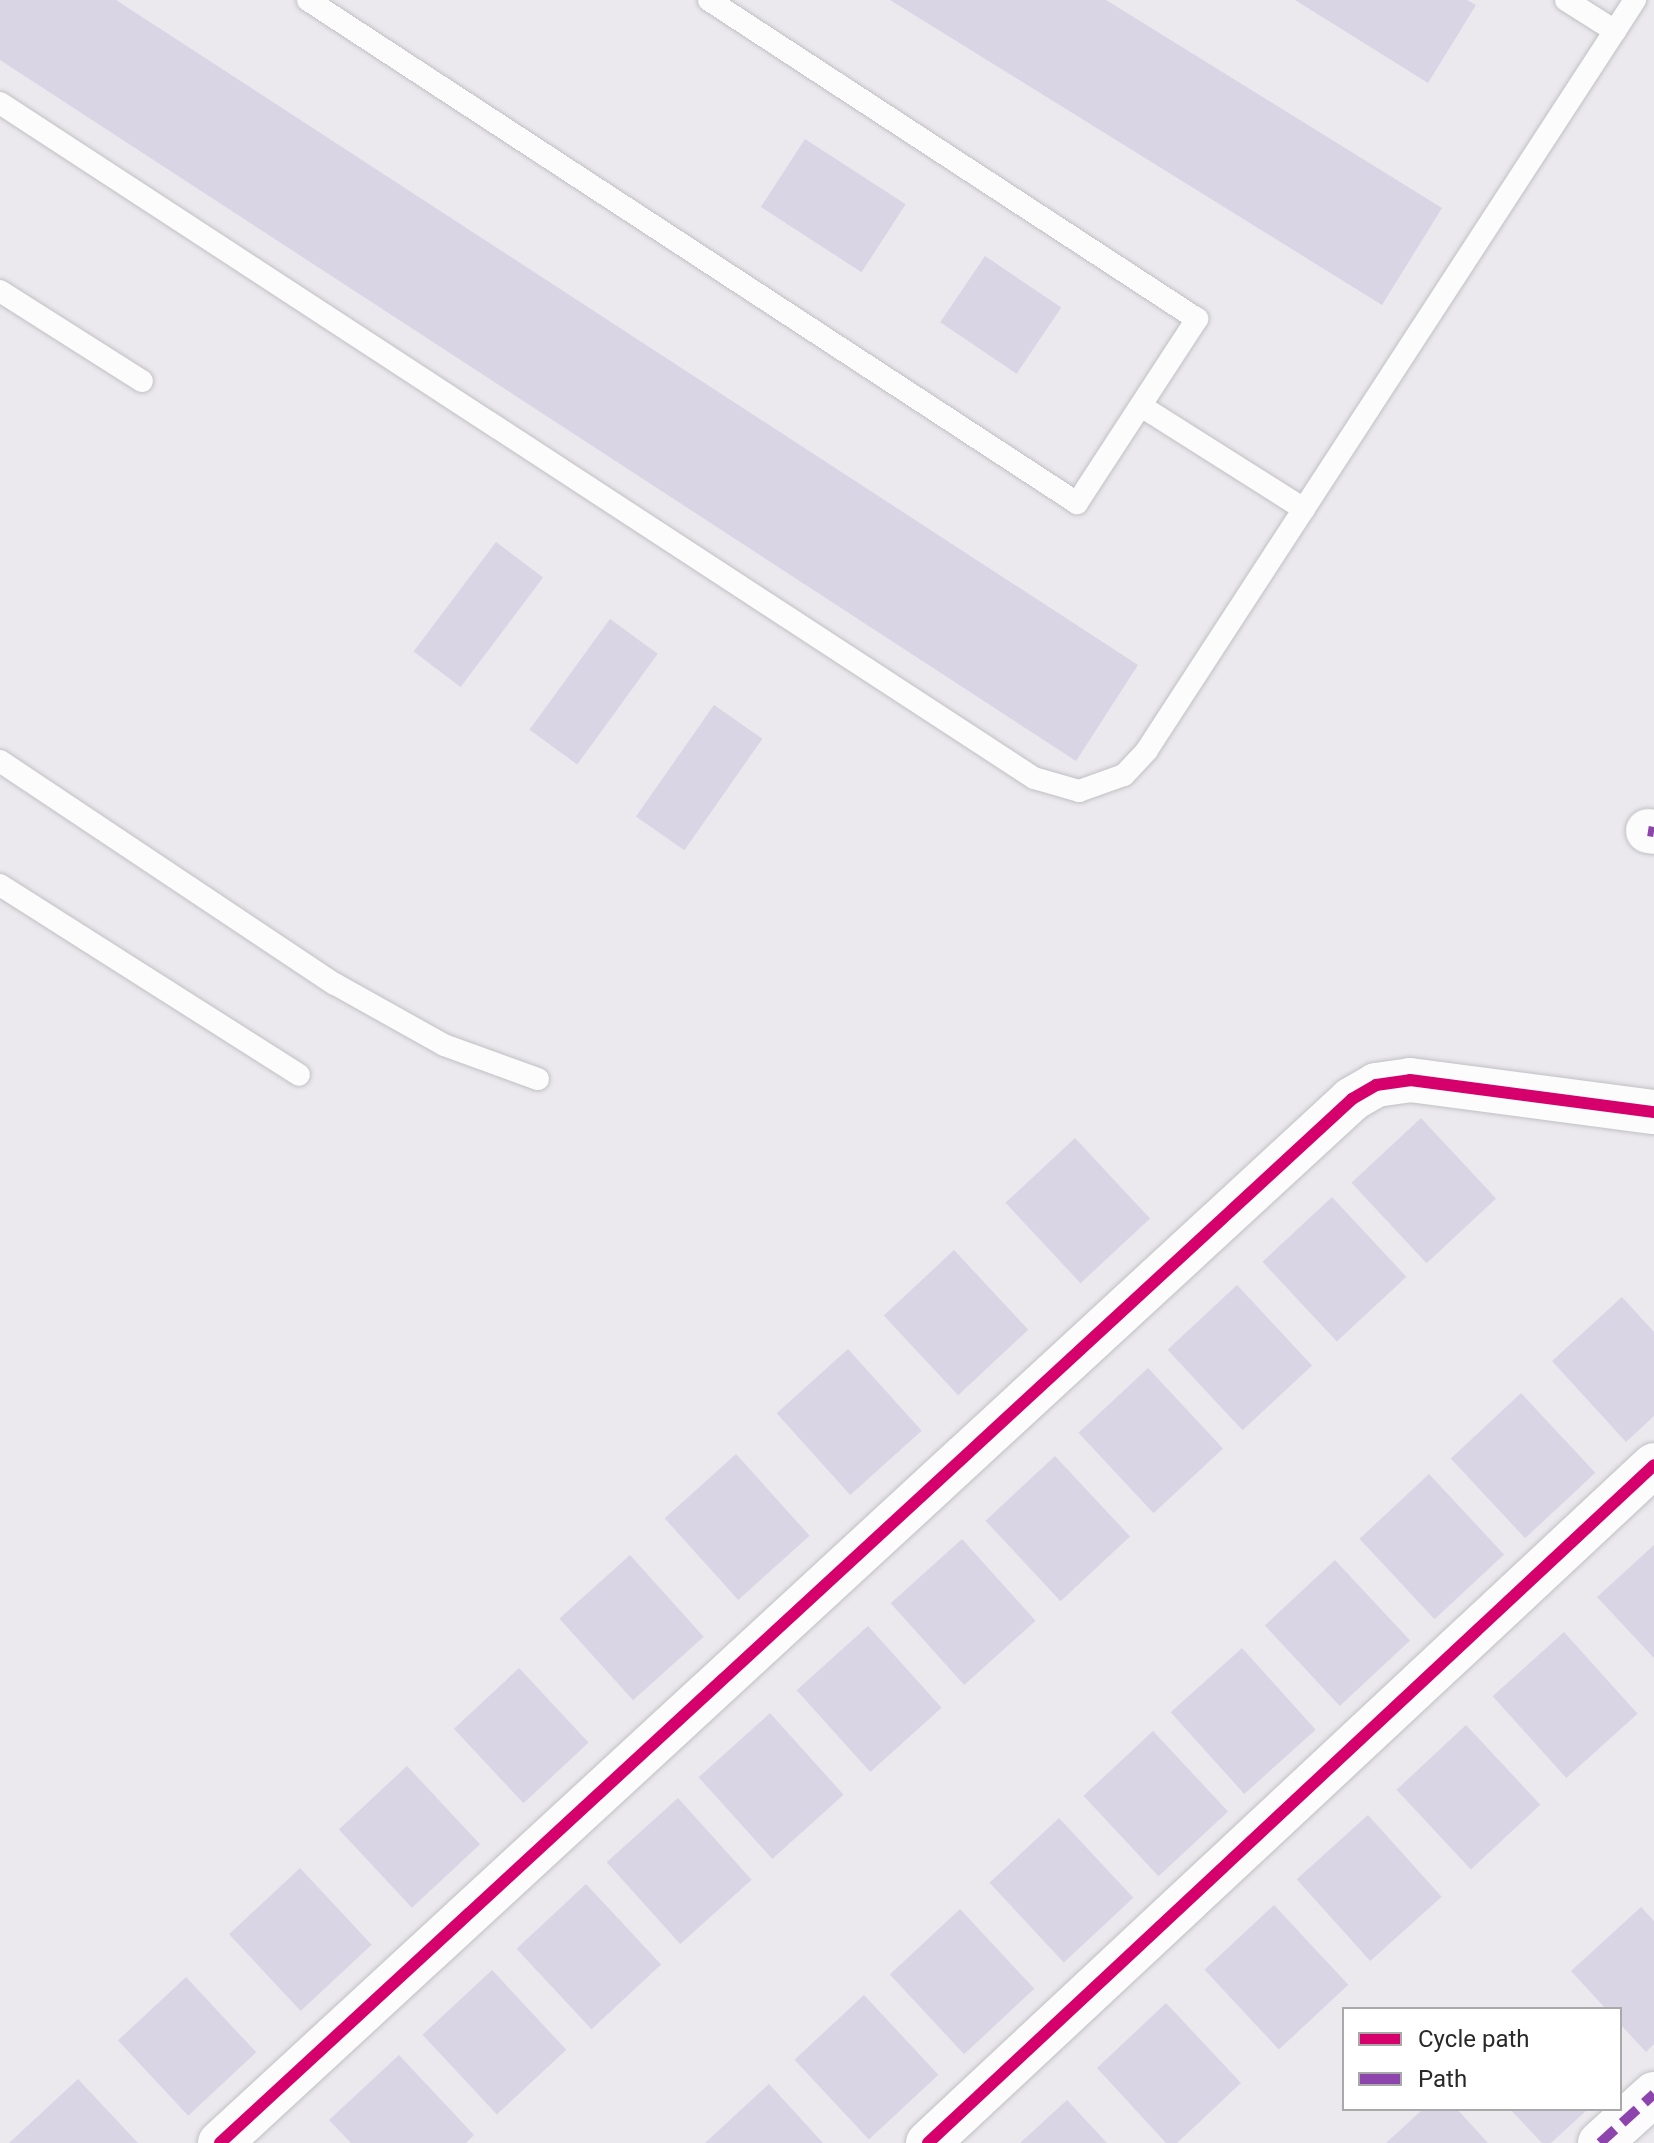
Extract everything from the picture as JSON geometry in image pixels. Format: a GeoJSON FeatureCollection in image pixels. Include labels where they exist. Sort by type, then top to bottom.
{"type":"FeatureCollection","features":[{"type":"Feature","properties":{"kind":"street"},"geometry":{"type":"LineString","coordinates":[[220,2143],[1352,1099],[1376,1085],[1410,1080],[1654,1112]]}},
{"type":"Feature","properties":{"kind":"street"},"geometry":{"type":"LineString","coordinates":[[928,2143],[1654,1465]]}},
{"type":"Feature","properties":{"kind":"street"},"geometry":{"type":"LineString","coordinates":[[1600,2143],[1654,2094]]}},
{"type":"Feature","properties":{"kind":"lane"},"geometry":{"type":"LineString","coordinates":[[308,0],[1077,503],[1197,319],[709,0]]}},
{"type":"Feature","properties":{"kind":"lane"},"geometry":{"type":"LineString","coordinates":[[1566,0],[1615,31]]}},
{"type":"Feature","properties":{"kind":"lane"},"geometry":{"type":"LineString","coordinates":[[0,103],[1048,785],[1094,788],[1137,763],[1635,0]]}},
{"type":"Feature","properties":{"kind":"lane"},"geometry":{"type":"LineString","coordinates":[[0,291],[142,381]]}},
{"type":"Feature","properties":{"kind":"lane"},"geometry":{"type":"LineString","coordinates":[[1141,406],[1304,509]]}},
{"type":"Feature","properties":{"kind":"lane"},"geometry":{"type":"LineString","coordinates":[[0,761],[335,984],[444,1045],[538,1079]]}},
{"type":"Feature","properties":{"kind":"lane"},"geometry":{"type":"LineString","coordinates":[[0,885],[299,1075]]}},
{"type":"Feature","properties":{"kind":"building"},"geometry":{"type":"Polygon","coordinates":[[[0,0],[116,0],[1138,665],[1076,761],[0,60],[0,0]]]}},
{"type":"Feature","properties":{"kind":"building"},"geometry":{"type":"Polygon","coordinates":[[[890,0],[1106,0],[1442,208],[1382,305],[890,0]]]}},
{"type":"Feature","properties":{"kind":"building"},"geometry":{"type":"Polygon","coordinates":[[[1295,0],[1467,0],[1476,5],[1428,83],[1295,0]]]}},
{"type":"Feature","properties":{"kind":"building"},"geometry":{"type":"Polygon","coordinates":[[[805,139],[906,204],[862,272],[761,207],[805,139]]]}},
{"type":"Feature","properties":{"kind":"building"},"geometry":{"type":"Polygon","coordinates":[[[985,256],[1061,307],[1017,374],[940,322],[985,256]]]}},
{"type":"Feature","properties":{"kind":"building"},"geometry":{"type":"Polygon","coordinates":[[[496,542],[543,578],[461,687],[414,651],[496,542]]]}},
{"type":"Feature","properties":{"kind":"building"},"geometry":{"type":"Polygon","coordinates":[[[610,619],[658,654],[577,765],[529,730],[610,619]]]}},
{"type":"Feature","properties":{"kind":"building"},"geometry":{"type":"Polygon","coordinates":[[[714,705],[762,739],[684,850],[636,816],[714,705]]]}},
{"type":"Feature","properties":{"kind":"building"},"geometry":{"type":"Polygon","coordinates":[[[1421,1118],[1496,1198],[1427,1263],[1352,1183],[1421,1118]]]}},
{"type":"Feature","properties":{"kind":"building"},"geometry":{"type":"Polygon","coordinates":[[[1075,1138],[1150,1218],[1081,1283],[1006,1203],[1075,1138]]]}},
{"type":"Feature","properties":{"kind":"building"},"geometry":{"type":"Polygon","coordinates":[[[1332,1197],[1406,1277],[1337,1342],[1263,1262],[1332,1197]]]}},
{"type":"Feature","properties":{"kind":"building"},"geometry":{"type":"Polygon","coordinates":[[[954,1250],[1028,1330],[958,1395],[884,1315],[954,1250]]]}},
{"type":"Feature","properties":{"kind":"building"},"geometry":{"type":"Polygon","coordinates":[[[1237,1285],[1312,1365],[1243,1430],[1168,1350],[1237,1285]]]}},
{"type":"Feature","properties":{"kind":"building"},"geometry":{"type":"Polygon","coordinates":[[[1622,1297],[1654,1332],[1654,1416],[1626,1442],[1552,1361],[1622,1297]]]}},
{"type":"Feature","properties":{"kind":"building"},"geometry":{"type":"Polygon","coordinates":[[[848,1349],[922,1431],[850,1495],[777,1413],[848,1349]]]}},
{"type":"Feature","properties":{"kind":"building"},"geometry":{"type":"Polygon","coordinates":[[[1148,1368],[1223,1448],[1154,1513],[1079,1433],[1148,1368]]]}},
{"type":"Feature","properties":{"kind":"building"},"geometry":{"type":"Polygon","coordinates":[[[1521,1393],[1595,1473],[1525,1538],[1451,1458],[1521,1393]]]}},
{"type":"Feature","properties":{"kind":"building"},"geometry":{"type":"Polygon","coordinates":[[[736,1454],[810,1536],[738,1600],[665,1518],[736,1454]]]}},
{"type":"Feature","properties":{"kind":"building"},"geometry":{"type":"Polygon","coordinates":[[[1055,1456],[1130,1536],[1061,1601],[986,1521],[1055,1456]]]}},
{"type":"Feature","properties":{"kind":"building"},"geometry":{"type":"Polygon","coordinates":[[[1429,1474],[1504,1554],[1435,1619],[1360,1539],[1429,1474]]]}},
{"type":"Feature","properties":{"kind":"building"},"geometry":{"type":"Polygon","coordinates":[[[962,1539],[1036,1621],[964,1685],[891,1603],[962,1539]]]}},
{"type":"Feature","properties":{"kind":"building"},"geometry":{"type":"Polygon","coordinates":[[[1654,1545],[1654,1658],[1597,1597],[1654,1545]]]}},
{"type":"Feature","properties":{"kind":"building"},"geometry":{"type":"Polygon","coordinates":[[[630,1555],[704,1637],[633,1700],[559,1619],[630,1555]]]}},
{"type":"Feature","properties":{"kind":"building"},"geometry":{"type":"Polygon","coordinates":[[[1335,1560],[1410,1640],[1340,1706],[1265,1625],[1335,1560]]]}},
{"type":"Feature","properties":{"kind":"building"},"geometry":{"type":"Polygon","coordinates":[[[868,1626],[942,1708],[870,1772],[797,1690],[868,1626]]]}},
{"type":"Feature","properties":{"kind":"building"},"geometry":{"type":"Polygon","coordinates":[[[1564,1632],[1638,1714],[1566,1778],[1493,1696],[1564,1632]]]}},
{"type":"Feature","properties":{"kind":"building"},"geometry":{"type":"Polygon","coordinates":[[[1242,1648],[1316,1730],[1244,1794],[1171,1712],[1242,1648]]]}},
{"type":"Feature","properties":{"kind":"building"},"geometry":{"type":"Polygon","coordinates":[[[519,1668],[589,1743],[523,1803],[454,1729],[519,1668]]]}},
{"type":"Feature","properties":{"kind":"building"},"geometry":{"type":"Polygon","coordinates":[[[770,1713],[844,1795],[772,1859],[699,1777],[770,1713]]]}},
{"type":"Feature","properties":{"kind":"building"},"geometry":{"type":"Polygon","coordinates":[[[1466,1725],[1540,1805],[1471,1870],[1397,1790],[1466,1725]]]}},
{"type":"Feature","properties":{"kind":"building"},"geometry":{"type":"Polygon","coordinates":[[[1153,1731],[1228,1811],[1159,1876],[1084,1796],[1153,1731]]]}},
{"type":"Feature","properties":{"kind":"building"},"geometry":{"type":"Polygon","coordinates":[[[407,1766],[480,1844],[412,1908],[339,1829],[407,1766]]]}},
{"type":"Feature","properties":{"kind":"building"},"geometry":{"type":"Polygon","coordinates":[[[678,1798],[752,1880],[680,1944],[607,1862],[678,1798]]]}},
{"type":"Feature","properties":{"kind":"building"},"geometry":{"type":"Polygon","coordinates":[[[1368,1815],[1442,1897],[1370,1961],[1297,1879],[1368,1815]]]}},
{"type":"Feature","properties":{"kind":"building"},"geometry":{"type":"Polygon","coordinates":[[[1059,1818],[1133,1898],[1064,1963],[990,1883],[1059,1818]]]}},
{"type":"Feature","properties":{"kind":"building"},"geometry":{"type":"Polygon","coordinates":[[[300,1868],[372,1945],[301,2011],[229,1934],[300,1868]]]}},
{"type":"Feature","properties":{"kind":"building"},"geometry":{"type":"Polygon","coordinates":[[[586,1884],[661,1964],[592,2029],[517,1949],[586,1884]]]}},
{"type":"Feature","properties":{"kind":"building"},"geometry":{"type":"Polygon","coordinates":[[[1274,1905],[1348,1985],[1279,2050],[1205,1970],[1274,1905]]]}},
{"type":"Feature","properties":{"kind":"building"},"geometry":{"type":"Polygon","coordinates":[[[1641,1907],[1654,1921],[1654,2044],[1646,2052],[1622,2026],[1622,2007],[1604,2007],[1571,1971],[1641,1907]]]}},
{"type":"Feature","properties":{"kind":"building"},"geometry":{"type":"Polygon","coordinates":[[[960,1909],[1034,1989],[964,2054],[890,1974],[960,1909]]]}},
{"type":"Feature","properties":{"kind":"building"},"geometry":{"type":"Polygon","coordinates":[[[492,1970],[566,2050],[497,2115],[423,2035],[492,1970]]]}},
{"type":"Feature","properties":{"kind":"building"},"geometry":{"type":"Polygon","coordinates":[[[186,1977],[256,2052],[188,2116],[118,2040],[186,1977]]]}},
{"type":"Feature","properties":{"kind":"building"},"geometry":{"type":"Polygon","coordinates":[[[864,1995],[938,2075],[869,2140],[795,2060],[864,1995]]]}},
{"type":"Feature","properties":{"kind":"building"},"geometry":{"type":"Polygon","coordinates":[[[1166,2003],[1241,2083],[1177,2143],[1166,2143],[1097,2068],[1166,2003]]]}},
{"type":"Feature","properties":{"kind":"building"},"geometry":{"type":"Polygon","coordinates":[[[399,2055],[474,2135],[466,2143],[351,2143],[329,2120],[399,2055]]]}},
{"type":"Feature","properties":{"kind":"building"},"geometry":{"type":"Polygon","coordinates":[[[78,2079],[138,2143],[9,2143],[78,2079]]]}},
{"type":"Feature","properties":{"kind":"building"},"geometry":{"type":"Polygon","coordinates":[[[769,2084],[823,2143],[705,2143],[769,2084]]]}},
{"type":"Feature","properties":{"kind":"building"},"geometry":{"type":"Polygon","coordinates":[[[1067,2100],[1107,2143],[1020,2143],[1067,2100]]]}},
{"type":"Feature","properties":{"kind":"building"},"geometry":{"type":"Polygon","coordinates":[[[1421,2111],[1459,2111],[1488,2143],[1386,2143],[1421,2111]]]}},
{"type":"Feature","properties":{"kind":"building"},"geometry":{"type":"Polygon","coordinates":[[[1512,2111],[1586,2111],[1551,2143],[1542,2143],[1512,2111]]]}},
{"type":"Feature","properties":{"kind":"marked path"},"geometry":{"type":"LineString","coordinates":[[1648,831],[1654,832]]}},
{"type":"Feature","properties":{"kind":"marked path"},"geometry":{"type":"LineString","coordinates":[[1600,2143],[1654,2094]]}},
{"type":"Feature","properties":{"kind":"cycle path"},"geometry":{"type":"LineString","coordinates":[[220,2143],[1352,1099],[1376,1085],[1410,1080],[1654,1112]]}},
{"type":"Feature","properties":{"kind":"cycle path"},"geometry":{"type":"LineString","coordinates":[[928,2143],[1654,1465]]}}]}
